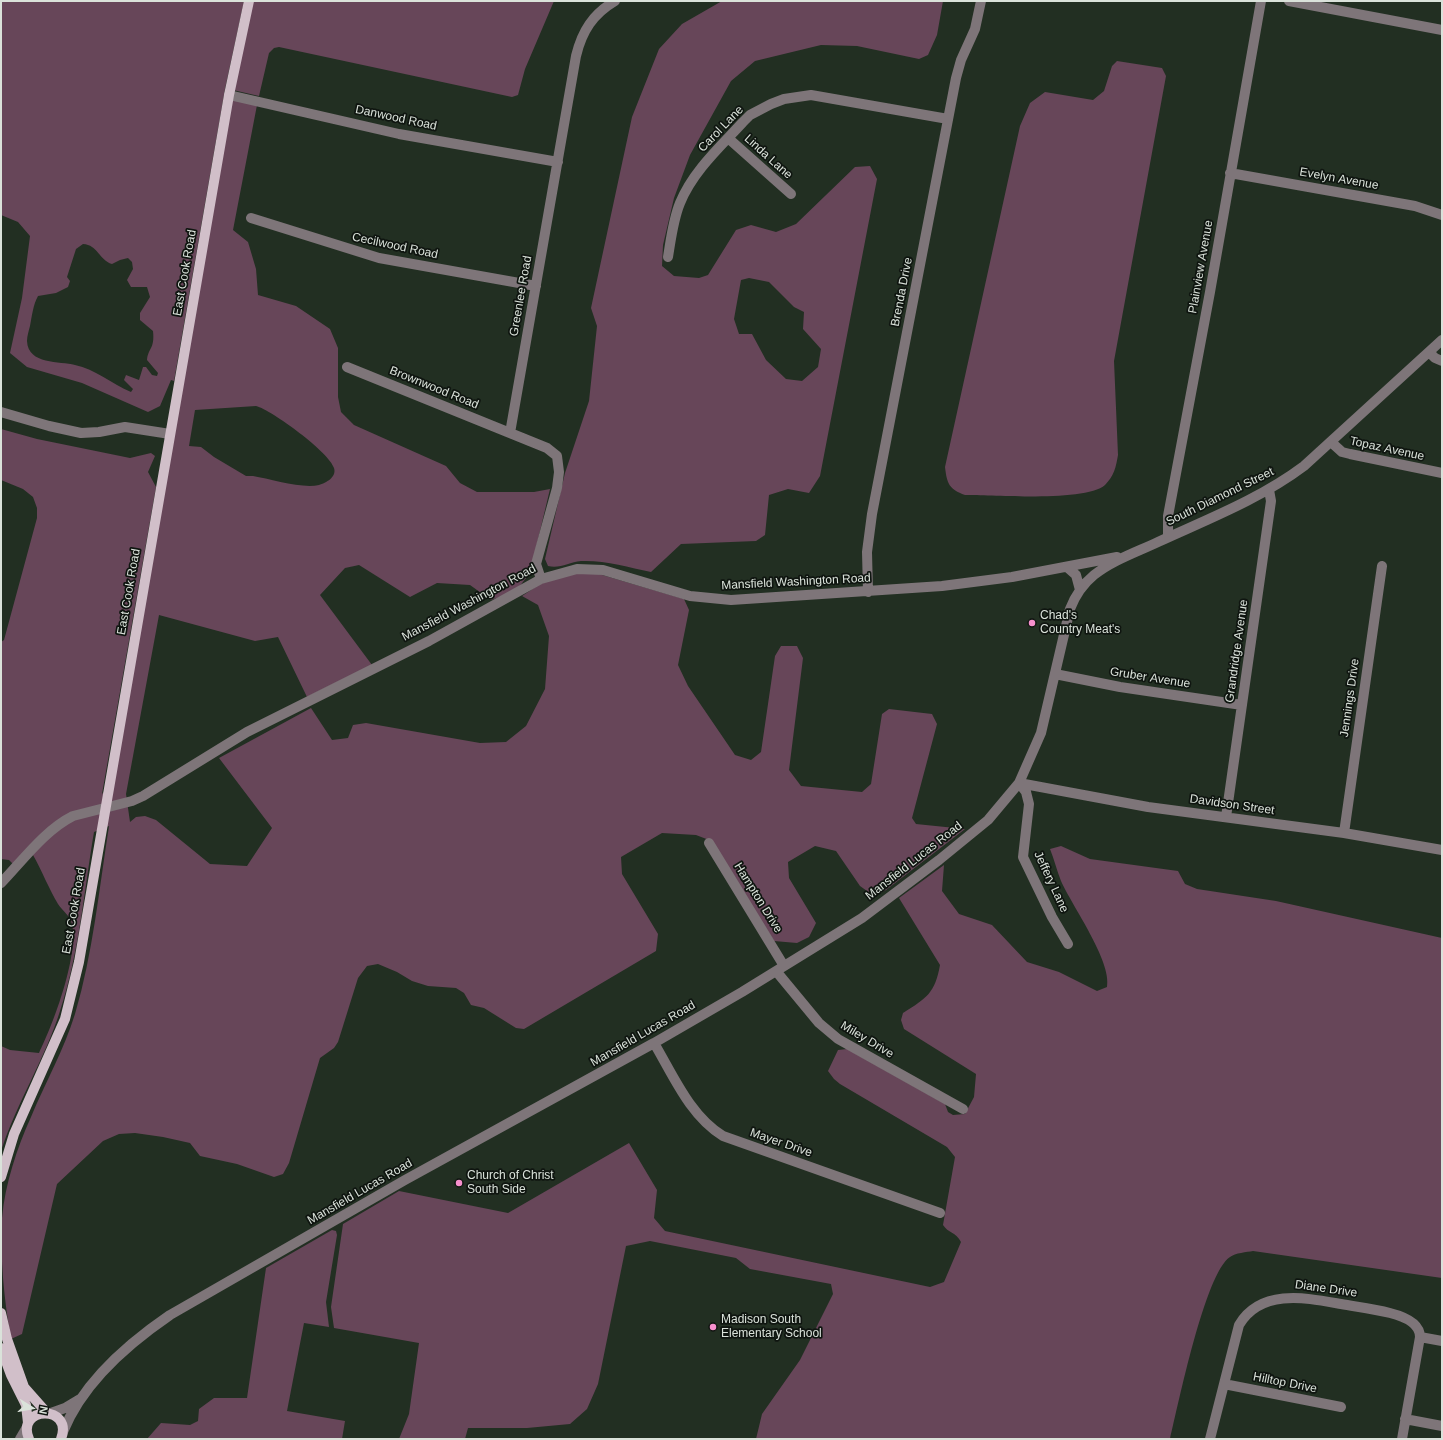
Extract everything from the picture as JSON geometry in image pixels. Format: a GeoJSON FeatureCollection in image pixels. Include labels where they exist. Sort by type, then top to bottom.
{"type":"FeatureCollection","features":[{"type":"Feature","properties":{"kind":"main road","name":"East Cook Road"},"geometry":{"type":"LineString","coordinates":[[1,1177],[14,1134],[57,1039],[70,1001],[79,962],[229,95],[249,1]]}},
{"type":"Feature","properties":{"kind":"main road"},"geometry":{"type":"LineString","coordinates":[[1,1313],[6,1339],[24,1388],[49,1413],[60,1420],[62,1437]]}},
{"type":"Feature","properties":{"kind":"main road"},"geometry":{"type":"LineString","coordinates":[[1,1348],[10,1376],[26,1405],[29,1439]]}},
{"type":"Feature","properties":{"kind":"main road"},"geometry":{"type":"LineString","coordinates":[[28,1425],[36,1415],[49,1413]]}},
{"type":"Feature","properties":{"kind":"street","name":"Greenlee Road"},"geometry":{"type":"LineString","coordinates":[[510,433],[580,42],[591,21],[599,11],[615,1]]}},
{"type":"Feature","properties":{"kind":"street","name":"Brenda Drive"},"geometry":{"type":"LineString","coordinates":[[868,592],[867,552],[872,514],[948,119],[958,70],[976,29],[982,1]]}},
{"type":"Feature","properties":{"kind":"street","name":"Plainview Avenue"},"geometry":{"type":"LineString","coordinates":[[1168,537],[1168,516],[1208,308],[1230,173],[1261,1]]}},
{"type":"Feature","properties":{"kind":"street"},"geometry":{"type":"LineString","coordinates":[[1289,1],[1442,30]]}},
{"type":"Feature","properties":{"kind":"street","name":"Danwood Road"},"geometry":{"type":"LineString","coordinates":[[229,95],[399,134],[558,162]]}},
{"type":"Feature","properties":{"kind":"street","name":"Carol Lane"},"geometry":{"type":"LineString","coordinates":[[668,257],[676,215],[687,189],[699,172],[728,138],[750,115],[760,109],[784,99],[797,96],[824,97],[948,119]]}},
{"type":"Feature","properties":{"kind":"street","name":"Linda Lane"},"geometry":{"type":"LineString","coordinates":[[728,138],[791,194]]}},
{"type":"Feature","properties":{"kind":"street","name":"Evelyn Avenue"},"geometry":{"type":"LineString","coordinates":[[1230,173],[1415,206],[1442,215]]}},
{"type":"Feature","properties":{"kind":"street","name":"Cecilwood Road"},"geometry":{"type":"LineString","coordinates":[[252,218],[379,258],[536,286]]}},
{"type":"Feature","properties":{"kind":"street","name":"South Diamond Street"},"geometry":{"type":"LineString","coordinates":[[1088,581],[1107,566],[1269,490],[1304,466],[1442,340]]}},
{"type":"Feature","properties":{"kind":"street"},"geometry":{"type":"LineString","coordinates":[[1429,352],[1435,358],[1442,361]]}},
{"type":"Feature","properties":{"kind":"street","name":"Brownwood Road"},"geometry":{"type":"LineString","coordinates":[[347,367],[510,433]]}},
{"type":"Feature","properties":{"kind":"street"},"geometry":{"type":"LineString","coordinates":[[1,412],[49,426],[82,433],[99,432],[125,427],[170,434]]}},
{"type":"Feature","properties":{"kind":"street"},"geometry":{"type":"LineString","coordinates":[[510,433],[547,448],[557,456],[559,472],[557,488],[536,564],[540,579]]}},
{"type":"Feature","properties":{"kind":"street","name":"Topaz Avenue"},"geometry":{"type":"LineString","coordinates":[[1331,442],[1342,452],[1442,473]]}},
{"type":"Feature","properties":{"kind":"street","name":"Grandridge Avenue"},"geometry":{"type":"LineString","coordinates":[[1226,817],[1271,501],[1269,490]]}},
{"type":"Feature","properties":{"kind":"street","name":"Mansfield Washington Road"},"geometry":{"type":"LineString","coordinates":[[1,883],[48,834],[65,820],[73,816],[132,801],[143,796],[247,732],[429,641],[540,579],[565,571],[593,569],[613,572],[690,596],[718,600],[868,592],[974,582],[1129,555]]}},
{"type":"Feature","properties":{"kind":"street","name":"Jennings Drive"},"geometry":{"type":"LineString","coordinates":[[1344,833],[1382,566]]}},
{"type":"Feature","properties":{"kind":"street"},"geometry":{"type":"LineString","coordinates":[[1067,567],[1076,575],[1080,590]]}},
{"type":"Feature","properties":{"kind":"street","name":"Mansfield Lucas Road"},"geometry":{"type":"LineString","coordinates":[[49,1413],[65,1408],[81,1398],[125,1350],[149,1330],[176,1312],[405,1180],[654,1043],[780,969],[862,918],[934,864],[988,820],[1019,783],[1041,733],[1070,609],[1080,590],[1088,581]]}},
{"type":"Feature","properties":{"kind":"street","name":"Gruber Avenue"},"geometry":{"type":"LineString","coordinates":[[1055,674],[1120,687],[1242,705]]}},
{"type":"Feature","properties":{"kind":"street","name":"Davidson Street"},"geometry":{"type":"LineString","coordinates":[[1019,783],[1148,807],[1344,833],[1442,850]]}},
{"type":"Feature","properties":{"kind":"street","name":"Jeffery Lane"},"geometry":{"type":"LineString","coordinates":[[1019,783],[1026,792],[1029,804],[1023,858],[1052,917],[1068,944]]}},
{"type":"Feature","properties":{"kind":"street","name":"Hampton Drive"},"geometry":{"type":"LineString","coordinates":[[709,843],[780,969]]}},
{"type":"Feature","properties":{"kind":"street","name":"Miley Drive"},"geometry":{"type":"LineString","coordinates":[[780,969],[819,1023],[838,1039],[963,1109]]}},
{"type":"Feature","properties":{"kind":"street","name":"Mayer Drive"},"geometry":{"type":"LineString","coordinates":[[654,1043],[695,1110],[718,1133],[940,1213]]}},
{"type":"Feature","properties":{"kind":"street","name":"Diane Drive"},"geometry":{"type":"LineString","coordinates":[[1210,1439],[1236,1333],[1243,1318],[1264,1304],[1278,1299],[1302,1297],[1390,1313],[1410,1321],[1419,1331],[1420,1337]]}},
{"type":"Feature","properties":{"kind":"street"},"geometry":{"type":"LineString","coordinates":[[1402,1439],[1420,1337],[1442,1341]]}},
{"type":"Feature","properties":{"kind":"street","name":"Hilltop Drive"},"geometry":{"type":"LineString","coordinates":[[1224,1384],[1341,1407]]}},
{"type":"Feature","properties":{"kind":"street","name":"Mansfield Lucas Road"},"geometry":{"type":"LineString","coordinates":[[62,1437],[81,1398]]}},
{"type":"Feature","properties":{"kind":"street"},"geometry":{"type":"LineString","coordinates":[[1405,1419],[1442,1426]]}},
{"type":"Feature","properties":{"kind":"street"},"geometry":{"type":"LineString","coordinates":[[20,1439],[28,1425]]}},
{"type":"Feature","properties":{"kind":"shaded area"},"geometry":{"type":"Polygon","coordinates":[[[1,1],[244,1],[225,89],[174,381],[171,380],[160,406],[148,412],[82,383],[27,367],[10,353],[22,298],[30,236],[18,222],[1,215],[1,1]],[[83,244],[76,249],[67,277],[70,281],[68,287],[56,293],[38,296],[36,299],[27,337],[29,349],[39,358],[82,367],[131,392],[133,389],[124,380],[126,375],[139,380],[143,367],[146,367],[152,375],[157,376],[158,373],[147,360],[153,341],[153,331],[140,320],[140,313],[150,297],[147,287],[131,287],[127,280],[133,269],[132,262],[128,258],[112,264],[88,245],[83,244]]]}},
{"type":"Feature","properties":{"kind":"shaded area"},"geometry":{"type":"Polygon","coordinates":[[[253,1],[554,1],[525,69],[518,95],[512,97],[279,47],[274,48],[269,53],[259,96],[233,90],[253,1]]]}},
{"type":"Feature","properties":{"kind":"shaded area"},"geometry":{"type":"Polygon","coordinates":[[[722,1],[943,1],[937,35],[928,55],[919,59],[857,46],[821,45],[755,61],[731,81],[690,155],[674,198],[663,245],[662,266],[674,276],[699,278],[708,275],[736,230],[751,225],[776,232],[796,224],[855,167],[870,166],[877,179],[820,476],[809,493],[788,489],[769,495],[765,535],[756,541],[681,544],[651,572],[616,564],[590,561],[581,561],[552,567],[548,566],[545,559],[565,473],[589,401],[597,326],[591,308],[632,117],[659,49],[682,24],[722,1]],[[749,278],[741,280],[734,319],[739,334],[752,334],[766,360],[786,379],[802,381],[818,367],[821,349],[803,329],[804,312],[794,307],[769,282],[749,278]]]}},
{"type":"Feature","properties":{"kind":"shaded area"},"geometry":{"type":"Polygon","coordinates":[[[1117,61],[1162,68],[1166,76],[1114,361],[1118,455],[1114,471],[1111,478],[1105,485],[1095,490],[1079,494],[1059,496],[965,495],[952,488],[948,482],[945,467],[1020,126],[1030,103],[1045,92],[1093,100],[1104,91],[1112,66],[1117,61]]]}},
{"type":"Feature","properties":{"kind":"shaded area"},"geometry":{"type":"Polygon","coordinates":[[[232,100],[257,105],[233,230],[248,242],[256,269],[258,295],[296,306],[330,329],[338,348],[338,397],[341,412],[354,425],[446,466],[460,483],[477,492],[534,492],[550,489],[530,573],[515,592],[491,600],[470,585],[437,583],[410,597],[359,565],[345,568],[320,595],[372,665],[307,697],[278,637],[255,641],[159,615],[126,794],[130,822],[136,817],[145,816],[156,820],[210,864],[247,866],[272,828],[219,758],[311,708],[332,740],[348,738],[353,725],[366,723],[480,743],[506,742],[526,726],[545,689],[549,636],[538,605],[522,596],[540,584],[571,573],[592,572],[684,599],[689,610],[678,665],[688,686],[735,755],[751,760],[761,752],[775,656],[781,646],[797,646],[803,658],[789,770],[801,786],[862,792],[871,784],[882,714],[889,709],[932,714],[937,724],[912,818],[916,824],[965,829],[886,890],[874,896],[860,886],[836,851],[815,846],[788,862],[789,878],[816,923],[809,937],[797,943],[774,941],[709,840],[696,835],[662,833],[621,857],[622,874],[658,934],[656,951],[524,1029],[516,1028],[484,1008],[471,1005],[464,993],[456,988],[428,986],[412,981],[397,972],[378,964],[367,966],[358,978],[338,1042],[334,1048],[320,1058],[289,1163],[283,1174],[274,1177],[237,1164],[200,1156],[190,1143],[163,1137],[135,1133],[119,1134],[103,1141],[57,1184],[22,1334],[11,1339],[6,1309],[2,1264],[2,1218],[6,1192],[12,1166],[21,1141],[71,1027],[75,1014],[91,944],[109,826],[94,832],[80,922],[67,989],[54,1029],[15,1115],[1,1151],[1,1046],[10,1050],[39,1053],[45,1041],[64,988],[69,969],[73,934],[70,919],[58,904],[33,855],[27,850],[13,864],[9,860],[1,859],[1,642],[4,640],[37,518],[37,508],[33,497],[23,489],[1,480],[1,429],[37,439],[130,458],[151,453],[155,456],[148,472],[156,487],[102,794],[114,780],[232,100]],[[256,406],[195,410],[189,446],[201,447],[214,457],[246,476],[304,486],[319,485],[330,479],[335,471],[330,461],[300,433],[264,409],[256,406]]]}},
{"type":"Feature","properties":{"kind":"shaded area"},"geometry":{"type":"Polygon","coordinates":[[[1061,846],[1090,859],[1178,871],[1185,884],[1197,889],[1276,901],[1442,938],[1442,1278],[1253,1251],[1230,1257],[1221,1268],[1211,1288],[1202,1313],[1186,1371],[1170,1439],[756,1439],[762,1414],[800,1360],[833,1294],[831,1284],[750,1269],[736,1258],[650,1241],[626,1246],[598,1384],[587,1409],[570,1424],[527,1428],[468,1428],[465,1439],[399,1439],[409,1414],[419,1343],[334,1328],[331,1307],[343,1224],[399,1191],[508,1213],[629,1143],[657,1190],[654,1218],[665,1231],[930,1287],[944,1282],[961,1242],[957,1236],[947,1230],[943,1225],[955,1157],[947,1147],[840,1084],[828,1071],[838,1050],[847,1049],[945,1104],[948,1112],[953,1115],[965,1114],[974,1097],[976,1074],[904,1029],[901,1020],[903,1013],[929,994],[935,982],[940,965],[899,898],[944,865],[942,891],[959,914],[992,925],[1027,962],[1059,972],[1097,991],[1107,987],[1107,976],[1098,949],[1066,892],[1050,849],[1061,846]]]}},
{"type":"Feature","properties":{"kind":"shaded area"},"geometry":{"type":"Polygon","coordinates":[[[332,1230],[336,1231],[337,1235],[326,1302],[329,1327],[304,1323],[287,1411],[345,1421],[342,1439],[147,1439],[161,1423],[190,1425],[198,1421],[199,1409],[214,1398],[247,1398],[266,1268],[332,1230]]]}},
{"type":"Feature","properties":{"kind":"place","name":"Chad's Country Meat's"},"geometry":{"type":"Point","coordinates":[1032,623]}},
{"type":"Feature","properties":{"kind":"place","name":"Church of Christ South Side"},"geometry":{"type":"Point","coordinates":[459,1183]}},
{"type":"Feature","properties":{"kind":"place","name":"Madison South Elementary School"},"geometry":{"type":"Point","coordinates":[713,1327]}}]}
